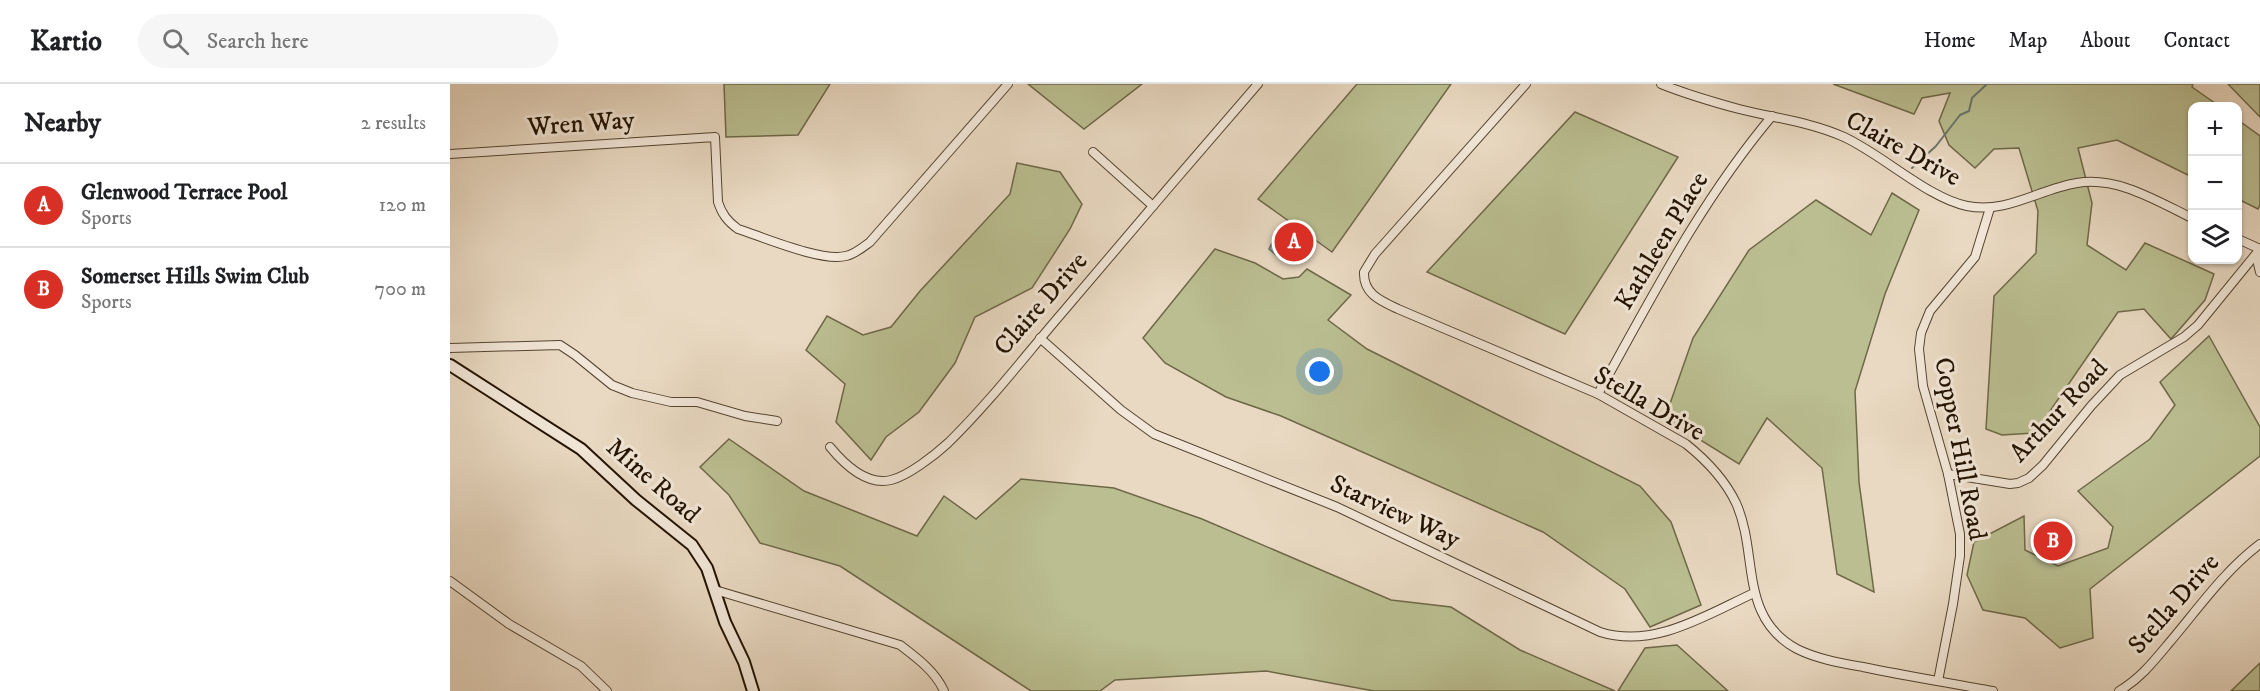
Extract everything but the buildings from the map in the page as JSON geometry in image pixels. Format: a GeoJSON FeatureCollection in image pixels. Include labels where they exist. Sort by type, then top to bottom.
{"type":"FeatureCollection","features":[{"type":"Feature","properties":{"kind":"street","name":"Wren Way"},"geometry":{"type":"LineString","coordinates":[[450,154],[714,137],[718,202],[721,212],[731,224],[738,229],[815,254],[846,256],[857,252],[870,242],[1008,84]]}},
{"type":"Feature","properties":{"kind":"street","name":"Claire Drive"},"geometry":{"type":"LineString","coordinates":[[830,447],[849,467],[871,479],[891,480],[928,459],[947,443],[1258,84]]}},
{"type":"Feature","properties":{"kind":"street","name":"Stella Drive"},"geometry":{"type":"LineString","coordinates":[[1526,84],[1375,254],[1364,272],[1367,289],[1378,300],[1598,394],[1686,444],[1715,471],[1736,503],[1759,610],[1772,629],[1797,649],[1831,661],[1993,691]]}},
{"type":"Feature","properties":{"kind":"street","name":"Claire Drive"},"geometry":{"type":"LineString","coordinates":[[1661,84],[1739,109],[1809,125],[1843,137],[1879,156],[1938,195],[1955,203],[1990,208],[2007,206],[2062,186],[2079,182],[2102,182],[2128,189],[2188,216]]}},
{"type":"Feature","properties":{"kind":"street","name":"Kathleen Place"},"geometry":{"type":"LineString","coordinates":[[1598,394],[1688,231],[1739,156],[1772,116]]}},
{"type":"Feature","properties":{"kind":"street"},"geometry":{"type":"LineString","coordinates":[[1093,152],[1153,206]]}},
{"type":"Feature","properties":{"kind":"street","name":"Copper Hill Road"},"geometry":{"type":"LineString","coordinates":[[1938,681],[1960,555],[1960,534],[1948,474],[1920,373],[1919,349],[1921,333],[1930,311],[1975,257],[1990,208]]}},
{"type":"Feature","properties":{"kind":"street"},"geometry":{"type":"LineString","coordinates":[[2242,241],[2259,251],[2260,272]]}},
{"type":"Feature","properties":{"kind":"street","name":"Arthur Road"},"geometry":{"type":"LineString","coordinates":[[1948,474],[2010,484],[2029,478],[2043,465],[2091,405],[2120,375],[2184,337],[2198,325],[2259,251]]}},
{"type":"Feature","properties":{"kind":"street","name":"Starview Way"},"geometry":{"type":"LineString","coordinates":[[1040,338],[1121,410],[1154,434],[1337,507],[1600,632],[1616,637],[1651,636],[1697,620],[1754,593]]}},
{"type":"Feature","properties":{"kind":"street"},"geometry":{"type":"LineString","coordinates":[[450,348],[560,345],[612,385],[632,393],[671,402],[697,402],[745,416],[777,421]]}},
{"type":"Feature","properties":{"kind":"street","name":"Mine Road"},"geometry":{"type":"LineString","coordinates":[[450,365],[581,449],[636,500],[693,545],[703,558],[725,622],[744,662],[753,691]]}},
{"type":"Feature","properties":{"kind":"street","name":"Stella Drive"},"geometry":{"type":"LineString","coordinates":[[2119,691],[2147,669],[2218,584],[2242,558],[2260,544]]}},
{"type":"Feature","properties":{"kind":"street"},"geometry":{"type":"LineString","coordinates":[[450,581],[509,624],[581,666],[607,691]]}},
{"type":"Feature","properties":{"kind":"street"},"geometry":{"type":"LineString","coordinates":[[715,590],[900,645],[923,663],[940,682],[944,691]]}},
{"type":"Feature","properties":{"kind":"green space"},"geometry":{"type":"Polygon","coordinates":[[[724,84],[830,84],[798,135],[726,137],[724,84]]]}},
{"type":"Feature","properties":{"kind":"green space"},"geometry":{"type":"Polygon","coordinates":[[[1028,84],[1142,84],[1084,129],[1028,84]]]}},
{"type":"Feature","properties":{"kind":"green space"},"geometry":{"type":"Polygon","coordinates":[[[1357,84],[1451,84],[1332,252],[1258,199],[1357,84]]]}},
{"type":"Feature","properties":{"kind":"green space"},"geometry":{"type":"Polygon","coordinates":[[[1833,84],[2193,84],[2192,87],[2213,102],[2188,102],[2188,175],[2117,140],[2078,148],[2092,203],[2087,245],[2126,270],[2145,243],[2214,274],[2205,300],[2171,339],[2144,309],[2118,312],[2035,433],[2002,435],[1986,429],[1994,296],[2036,253],[2038,211],[2019,148],[1994,149],[1975,168],[1949,145],[1939,121],[1950,93],[1922,98],[1914,114],[1833,84]]]}},
{"type":"Feature","properties":{"kind":"green space"},"geometry":{"type":"Polygon","coordinates":[[[2228,84],[2260,84],[2260,117],[2228,84]]]}},
{"type":"Feature","properties":{"kind":"green space"},"geometry":{"type":"Polygon","coordinates":[[[1575,112],[1678,157],[1565,334],[1427,272],[1575,112]]]}},
{"type":"Feature","properties":{"kind":"green space"},"geometry":{"type":"Polygon","coordinates":[[[2242,123],[2260,136],[2260,205],[2258,209],[2242,201],[2242,123]]]}},
{"type":"Feature","properties":{"kind":"green space"},"geometry":{"type":"Polygon","coordinates":[[[1017,163],[1060,172],[1082,204],[1070,229],[1032,288],[975,317],[955,363],[919,412],[886,437],[871,460],[836,422],[845,384],[806,350],[827,316],[863,335],[891,327],[920,291],[1010,194],[1017,163]]]}},
{"type":"Feature","properties":{"kind":"green space"},"geometry":{"type":"Polygon","coordinates":[[[1892,193],[1919,210],[1885,294],[1855,391],[1859,482],[1874,592],[1837,574],[1822,468],[1767,418],[1739,464],[1665,418],[1693,338],[1749,250],[1816,200],[1871,235],[1892,193]]]}},
{"type":"Feature","properties":{"kind":"green space"},"geometry":{"type":"Polygon","coordinates":[[[1215,249],[1255,263],[1283,279],[1299,277],[1307,269],[1351,295],[1328,320],[1367,349],[1640,486],[1671,522],[1701,605],[1650,627],[1625,589],[1543,532],[1281,416],[1226,397],[1165,363],[1143,338],[1215,249]]]}},
{"type":"Feature","properties":{"kind":"green space"},"geometry":{"type":"Polygon","coordinates":[[[2209,336],[2260,427],[2260,456],[2090,589],[2093,638],[2060,648],[2025,618],[1983,610],[1967,575],[1974,542],[2024,516],[2025,550],[2058,566],[2108,548],[2113,527],[2078,491],[2150,439],[2175,405],[2160,382],[2209,336]]]}},
{"type":"Feature","properties":{"kind":"green space"},"geometry":{"type":"Polygon","coordinates":[[[729,439],[804,491],[917,536],[944,496],[976,519],[1021,479],[1114,488],[1202,519],[1391,600],[1451,607],[1520,650],[1615,691],[1374,691],[1266,671],[1115,680],[1100,691],[1031,691],[840,566],[760,543],[729,495],[700,467],[729,439]]]}},
{"type":"Feature","properties":{"kind":"green space"},"geometry":{"type":"Polygon","coordinates":[[[1677,645],[1728,691],[1618,691],[1645,648],[1677,645]]]}},
{"type":"Feature","properties":{"kind":"green space"},"geometry":{"type":"Polygon","coordinates":[[[2260,663],[2260,691],[2231,691],[2260,663]]]}},
{"type":"Feature","properties":{"kind":"water"},"geometry":{"type":"Polygon","coordinates":[[[1273,241],[1290,251],[1283,261],[1269,249],[1273,241]]]}},
{"type":"Feature","properties":{"kind":"water"},"geometry":{"type":"Polygon","coordinates":[[[2049,531],[2061,542],[2068,534],[2073,539],[2061,553],[2043,539],[2049,531]]]}},
{"type":"Feature","properties":{"kind":"waterway"},"geometry":{"type":"LineString","coordinates":[[1912,168],[1936,146],[1960,115],[1969,111],[1972,98],[1987,84]]}},
{"type":"Feature","properties":{"kind":"place","name":"Glenwood Terrace Pool"},"geometry":{"type":"Point","coordinates":[1294,242]}},
{"type":"Feature","properties":{"kind":"place","name":"Somerset Hills Swim Club"},"geometry":{"type":"Point","coordinates":[2053,541]}}]}
